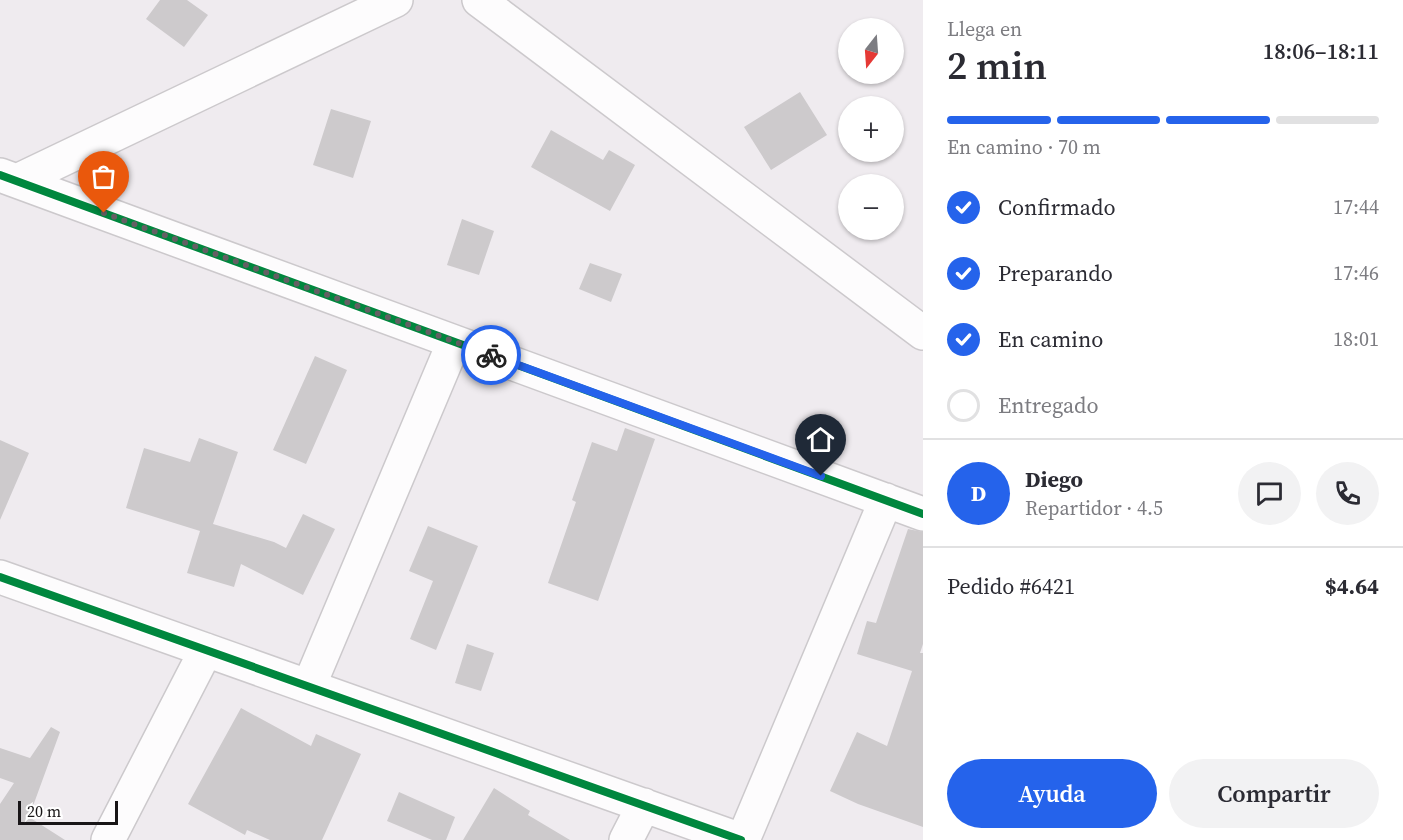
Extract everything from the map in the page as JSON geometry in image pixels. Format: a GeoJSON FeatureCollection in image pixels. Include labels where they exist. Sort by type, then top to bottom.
{"type":"FeatureCollection","features":[{"type":"Feature","properties":{"kind":"street"},"geometry":{"type":"LineString","coordinates":[[8,178],[396,0]]}},
{"type":"Feature","properties":{"kind":"street"},"geometry":{"type":"LineString","coordinates":[[479,0],[923,333]]}},
{"type":"Feature","properties":{"kind":"street"},"geometry":{"type":"LineString","coordinates":[[8,178],[923,514]]}},
{"type":"Feature","properties":{"kind":"street"},"geometry":{"type":"LineString","coordinates":[[309,686],[454,342]]}},
{"type":"Feature","properties":{"kind":"street"},"geometry":{"type":"LineString","coordinates":[[0,577],[742,840],[886,500]]}},
{"type":"Feature","properties":{"kind":"street"},"geometry":{"type":"LineString","coordinates":[[108,840],[206,650]]}},
{"type":"Feature","properties":{"kind":"street"},"geometry":{"type":"LineString","coordinates":[[626,840],[644,805]]}},
{"type":"Feature","properties":{"kind":"building"},"geometry":{"type":"Polygon","coordinates":[[[160,0],[187,0],[208,15],[184,47],[146,19],[160,0]]]}},
{"type":"Feature","properties":{"kind":"building"},"geometry":{"type":"Polygon","coordinates":[[[800,92],[827,135],[771,170],[744,127],[800,92]]]}},
{"type":"Feature","properties":{"kind":"building"},"geometry":{"type":"Polygon","coordinates":[[[331,109],[371,121],[353,178],[313,165],[331,109]]]}},
{"type":"Feature","properties":{"kind":"building"},"geometry":{"type":"Polygon","coordinates":[[[551,130],[603,160],[609,150],[635,165],[610,211],[531,167],[551,130]]]}},
{"type":"Feature","properties":{"kind":"building"},"geometry":{"type":"Polygon","coordinates":[[[462,219],[494,231],[479,275],[447,265],[462,219]]]}},
{"type":"Feature","properties":{"kind":"building"},"geometry":{"type":"Polygon","coordinates":[[[590,263],[622,274],[611,302],[579,289],[590,263]]]}},
{"type":"Feature","properties":{"kind":"building"},"geometry":{"type":"Polygon","coordinates":[[[315,356],[347,370],[306,464],[273,450],[315,356]]]}},
{"type":"Feature","properties":{"kind":"building"},"geometry":{"type":"Polygon","coordinates":[[[625,428],[655,439],[598,601],[548,583],[576,502],[572,500],[592,442],[617,451],[625,428]]]}},
{"type":"Feature","properties":{"kind":"building"},"geometry":{"type":"Polygon","coordinates":[[[199,438],[238,452],[213,524],[274,542],[286,548],[303,514],[335,529],[303,595],[241,564],[234,587],[187,573],[200,531],[126,508],[144,448],[190,462],[199,438]]]}},
{"type":"Feature","properties":{"kind":"building"},"geometry":{"type":"Polygon","coordinates":[[[0,440],[29,453],[0,520],[0,440]]]}},
{"type":"Feature","properties":{"kind":"building"},"geometry":{"type":"Polygon","coordinates":[[[428,526],[478,546],[436,650],[410,639],[433,581],[409,571],[428,526]]]}},
{"type":"Feature","properties":{"kind":"building"},"geometry":{"type":"Polygon","coordinates":[[[908,529],[923,532],[923,644],[920,653],[923,653],[923,827],[858,804],[830,791],[857,732],[887,746],[912,671],[857,654],[867,621],[876,623],[908,529]]]}},
{"type":"Feature","properties":{"kind":"building"},"geometry":{"type":"Polygon","coordinates":[[[467,644],[494,653],[481,691],[455,683],[467,644]]]}},
{"type":"Feature","properties":{"kind":"building"},"geometry":{"type":"Polygon","coordinates":[[[241,708],[311,746],[316,734],[361,754],[322,840],[270,840],[247,830],[245,835],[188,804],[241,708]]]}},
{"type":"Feature","properties":{"kind":"building"},"geometry":{"type":"Polygon","coordinates":[[[51,727],[60,732],[29,817],[65,840],[0,840],[0,804],[14,783],[0,778],[0,748],[30,758],[51,727]]]}},
{"type":"Feature","properties":{"kind":"building"},"geometry":{"type":"Polygon","coordinates":[[[494,788],[530,811],[528,815],[570,840],[463,840],[494,788]]]}},
{"type":"Feature","properties":{"kind":"building"},"geometry":{"type":"Polygon","coordinates":[[[399,792],[455,817],[446,840],[432,840],[387,821],[399,792]]]}},
{"type":"Feature","properties":{"kind":"cycle path"},"geometry":{"type":"LineString","coordinates":[[0,175],[923,514]]}},
{"type":"Feature","properties":{"kind":"cycle path"},"geometry":{"type":"LineString","coordinates":[[0,577],[741,840]]}},
{"type":"Feature","properties":{"kind":"way so far"},"geometry":{"type":"LineString","coordinates":[[104,213],[491,355]]}},
{"type":"Feature","properties":{"kind":"route"},"geometry":{"type":"LineString","coordinates":[[491,355],[821,476]]}}]}
